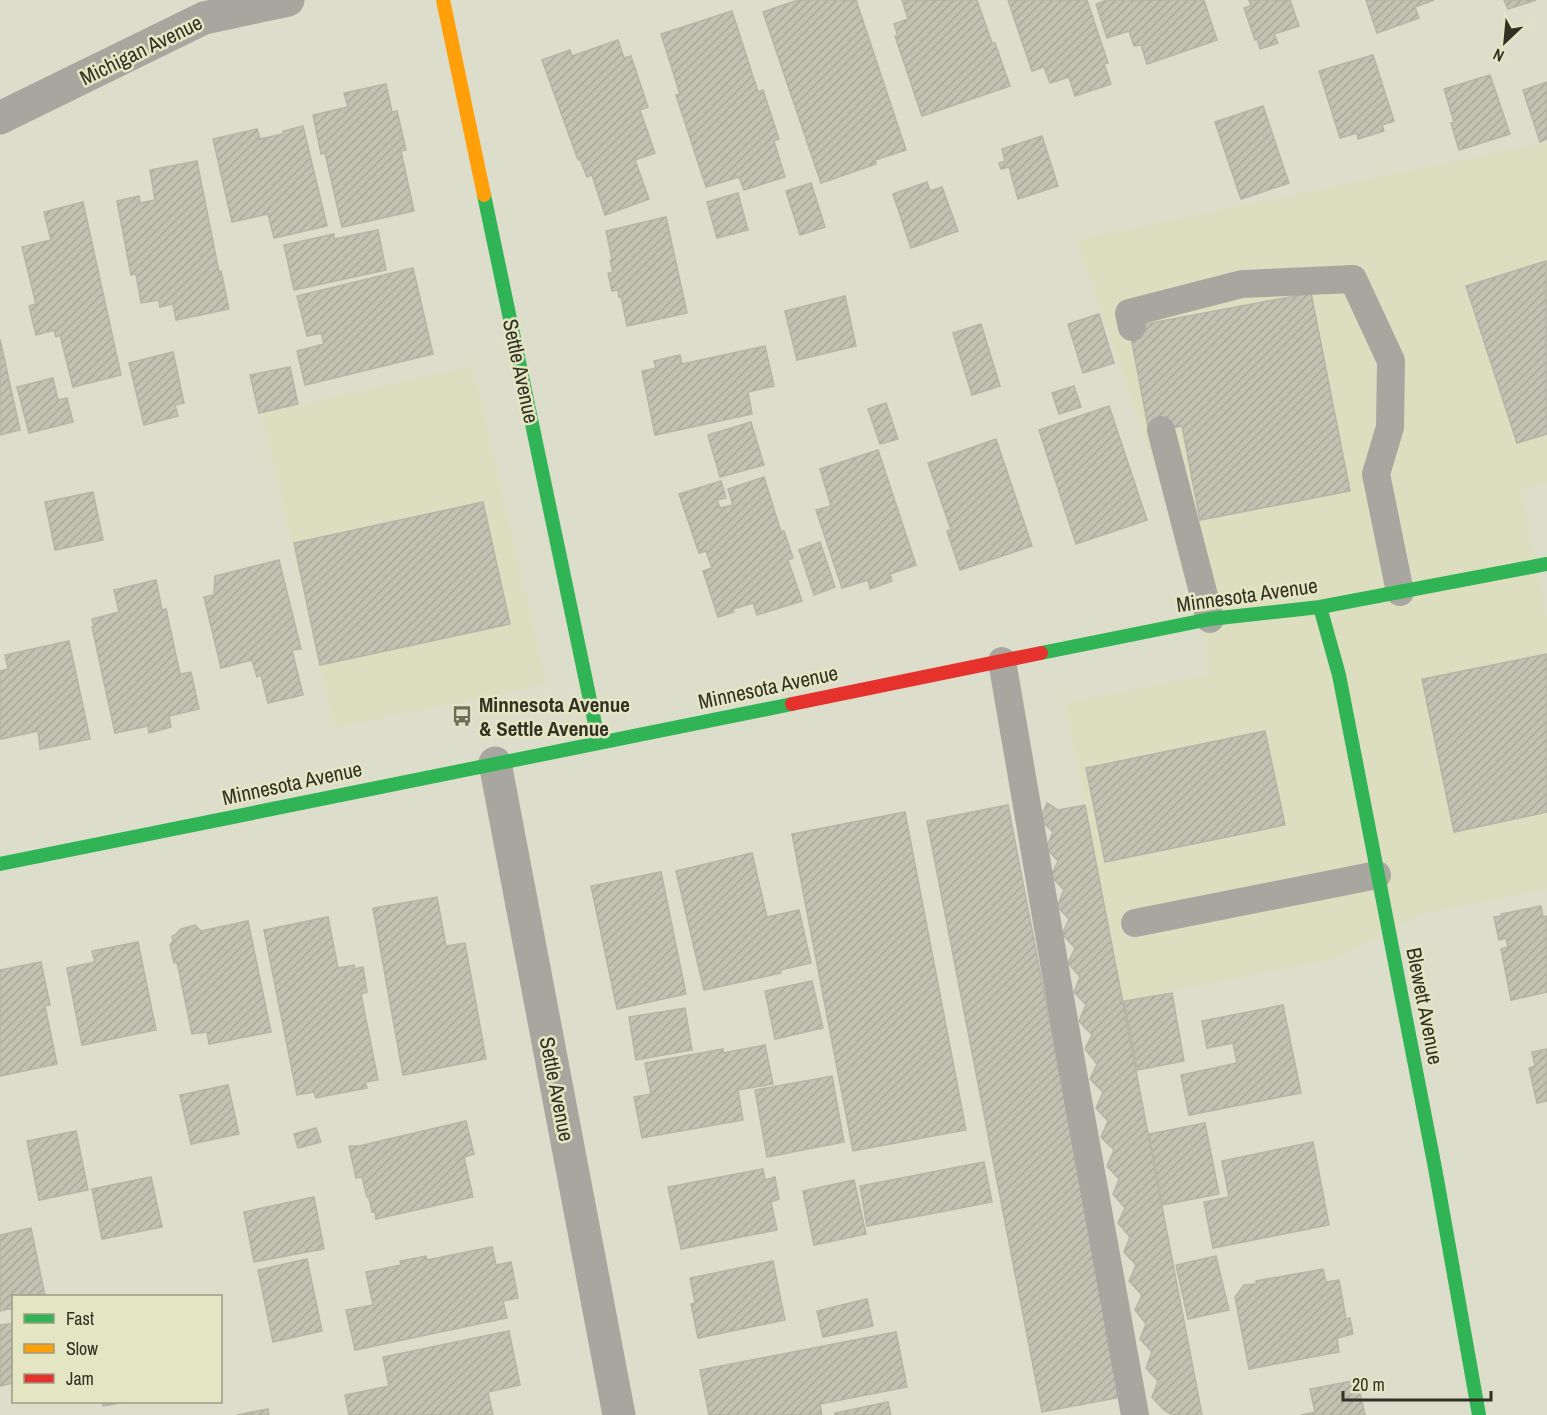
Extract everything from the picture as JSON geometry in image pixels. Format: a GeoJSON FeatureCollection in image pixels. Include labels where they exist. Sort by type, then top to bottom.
{"type":"FeatureCollection","features":[{"type":"Feature","properties":{"kind":"main road","name":"Settle Avenue"},"geometry":{"type":"LineString","coordinates":[[443,0],[599,743]]}},
{"type":"Feature","properties":{"kind":"main road","name":"Minnesota Avenue"},"geometry":{"type":"LineString","coordinates":[[0,864],[1210,619],[1320,607],[1547,564]]}},
{"type":"Feature","properties":{"kind":"main road","name":"Blewett Avenue"},"geometry":{"type":"LineString","coordinates":[[1320,607],[1339,675],[1435,1168],[1479,1415]]}},
{"type":"Feature","properties":{"kind":"street","name":"Michigan Avenue"},"geometry":{"type":"LineString","coordinates":[[0,118],[204,18],[288,0]]}},
{"type":"Feature","properties":{"kind":"street","name":"Settle Avenue"},"geometry":{"type":"LineString","coordinates":[[495,763],[619,1415]]}},
{"type":"Feature","properties":{"kind":"lane"},"geometry":{"type":"LineString","coordinates":[[1132,327],[1129,313],[1242,284],[1353,279],[1391,361],[1390,427],[1376,474],[1400,592]]}},
{"type":"Feature","properties":{"kind":"lane"},"geometry":{"type":"LineString","coordinates":[[1161,430],[1210,619]]}},
{"type":"Feature","properties":{"kind":"lane"},"geometry":{"type":"LineString","coordinates":[[1002,661],[1135,1415]]}},
{"type":"Feature","properties":{"kind":"lane"},"geometry":{"type":"LineString","coordinates":[[1135,923],[1377,875]]}},
{"type":"Feature","properties":{"kind":"shaded area"},"geometry":{"type":"Polygon","coordinates":[[[1547,142],[1547,482],[1522,489],[1547,616],[1547,889],[1422,914],[1334,959],[1123,1001],[1065,703],[1210,674],[1188,561],[1076,240],[1547,142]]]}},
{"type":"Feature","properties":{"kind":"shaded area"},"geometry":{"type":"Polygon","coordinates":[[[473,366],[547,684],[334,728],[262,413],[473,366]]]}},
{"type":"Feature","properties":{"kind":"building"},"geometry":{"type":"Polygon","coordinates":[[[798,0],[856,0],[906,150],[875,160],[876,164],[821,183],[763,12],[798,0]]]}},
{"type":"Feature","properties":{"kind":"building"},"geometry":{"type":"Polygon","coordinates":[[[902,0],[977,0],[1010,86],[922,116],[895,36],[898,36],[894,24],[908,19],[902,0]]]}},
{"type":"Feature","properties":{"kind":"building"},"geometry":{"type":"Polygon","coordinates":[[[1008,0],[1087,0],[1108,63],[1104,64],[1111,84],[1075,96],[1069,77],[1050,83],[1044,67],[1032,71],[1008,0]]]}},
{"type":"Feature","properties":{"kind":"building"},"geometry":{"type":"Polygon","coordinates":[[[1107,0],[1204,0],[1217,40],[1147,64],[1141,45],[1134,46],[1129,31],[1107,38],[1096,4],[1107,0]]]}},
{"type":"Feature","properties":{"kind":"building"},"geometry":{"type":"Polygon","coordinates":[[[1249,0],[1290,0],[1299,26],[1274,34],[1278,43],[1260,49],[1244,8],[1251,6],[1249,0]]]}},
{"type":"Feature","properties":{"kind":"building"},"geometry":{"type":"Polygon","coordinates":[[[1366,0],[1434,0],[1415,7],[1419,18],[1377,33],[1366,0]]]}},
{"type":"Feature","properties":{"kind":"building"},"geometry":{"type":"Polygon","coordinates":[[[1504,0],[1536,0],[1508,9],[1504,0]]]}},
{"type":"Feature","properties":{"kind":"building"},"geometry":{"type":"Polygon","coordinates":[[[732,11],[758,92],[763,90],[779,139],[774,141],[785,177],[744,190],[739,177],[706,187],[676,95],[680,94],[661,34],[732,11]]]}},
{"type":"Feature","properties":{"kind":"building"},"geometry":{"type":"Polygon","coordinates":[[[618,40],[624,58],[631,56],[648,107],[640,110],[655,153],[635,160],[649,199],[605,215],[592,175],[587,177],[580,159],[578,160],[542,60],[570,50],[572,56],[618,40]]]}},
{"type":"Feature","properties":{"kind":"building"},"geometry":{"type":"Polygon","coordinates":[[[1373,55],[1394,121],[1382,125],[1384,131],[1358,139],[1357,133],[1340,138],[1319,71],[1373,55]]]}},
{"type":"Feature","properties":{"kind":"building"},"geometry":{"type":"Polygon","coordinates":[[[1490,75],[1510,134],[1459,150],[1451,123],[1454,122],[1444,89],[1490,75]]]}},
{"type":"Feature","properties":{"kind":"building"},"geometry":{"type":"Polygon","coordinates":[[[1547,82],[1547,139],[1540,142],[1523,90],[1547,82]]]}},
{"type":"Feature","properties":{"kind":"building"},"geometry":{"type":"Polygon","coordinates":[[[386,84],[392,112],[397,111],[406,150],[401,151],[414,211],[342,227],[325,153],[321,154],[313,115],[348,107],[344,93],[386,84]]]}},
{"type":"Feature","properties":{"kind":"building"},"geometry":{"type":"Polygon","coordinates":[[[1263,106],[1289,183],[1241,199],[1215,122],[1263,106]]]}},
{"type":"Feature","properties":{"kind":"building"},"geometry":{"type":"Polygon","coordinates":[[[303,126],[327,226],[274,238],[268,214],[232,222],[213,139],[257,129],[260,139],[283,134],[283,131],[303,126]]]}},
{"type":"Feature","properties":{"kind":"building"},"geometry":{"type":"Polygon","coordinates":[[[1042,136],[1058,186],[1018,199],[1009,167],[1001,169],[999,163],[1005,161],[1002,149],[1042,136]]]}},
{"type":"Feature","properties":{"kind":"building"},"geometry":{"type":"Polygon","coordinates":[[[197,161],[219,272],[221,271],[229,309],[176,320],[173,304],[160,307],[159,300],[141,303],[136,274],[131,275],[117,201],[139,196],[140,203],[155,200],[150,170],[197,161]]]}},
{"type":"Feature","properties":{"kind":"building"},"geometry":{"type":"Polygon","coordinates":[[[927,182],[930,191],[942,187],[958,231],[911,248],[893,194],[927,182]]]}},
{"type":"Feature","properties":{"kind":"building"},"geometry":{"type":"Polygon","coordinates":[[[811,183],[825,227],[800,235],[786,191],[811,183]]]}},
{"type":"Feature","properties":{"kind":"building"},"geometry":{"type":"Polygon","coordinates":[[[738,193],[748,230],[717,238],[707,202],[738,193]]]}},
{"type":"Feature","properties":{"kind":"building"},"geometry":{"type":"Polygon","coordinates":[[[83,202],[121,375],[73,387],[60,335],[56,337],[54,330],[36,335],[29,306],[36,304],[22,247],[51,240],[44,212],[83,202]]]}},
{"type":"Feature","properties":{"kind":"building"},"geometry":{"type":"Polygon","coordinates":[[[666,217],[687,313],[627,326],[621,296],[619,297],[618,290],[612,291],[608,273],[613,272],[606,231],[666,217]]]}},
{"type":"Feature","properties":{"kind":"building"},"geometry":{"type":"Polygon","coordinates":[[[378,230],[386,270],[294,290],[284,245],[334,234],[334,239],[378,230]]]}},
{"type":"Feature","properties":{"kind":"building"},"geometry":{"type":"Polygon","coordinates":[[[1546,261],[1547,434],[1517,443],[1466,286],[1546,261]]]}},
{"type":"Feature","properties":{"kind":"building"},"geometry":{"type":"Polygon","coordinates":[[[413,268],[433,354],[305,385],[297,351],[324,344],[321,333],[307,336],[297,296],[413,268]]]}},
{"type":"Feature","properties":{"kind":"building"},"geometry":{"type":"Polygon","coordinates":[[[1311,293],[1350,491],[1200,520],[1182,426],[1149,432],[1129,327],[1311,293]]]}},
{"type":"Feature","properties":{"kind":"building"},"geometry":{"type":"Polygon","coordinates":[[[845,296],[856,346],[797,360],[785,311],[845,296]]]}},
{"type":"Feature","properties":{"kind":"building"},"geometry":{"type":"Polygon","coordinates":[[[1099,314],[1114,363],[1083,373],[1068,324],[1099,314]]]}},
{"type":"Feature","properties":{"kind":"building"},"geometry":{"type":"Polygon","coordinates":[[[981,324],[1000,386],[972,395],[953,333],[981,324]]]}},
{"type":"Feature","properties":{"kind":"building"},"geometry":{"type":"Polygon","coordinates":[[[0,339],[20,430],[0,435],[0,339]]]}},
{"type":"Feature","properties":{"kind":"building"},"geometry":{"type":"Polygon","coordinates":[[[765,346],[774,386],[748,392],[752,414],[655,435],[642,371],[656,368],[654,361],[680,355],[682,364],[765,346]]]}},
{"type":"Feature","properties":{"kind":"building"},"geometry":{"type":"Polygon","coordinates":[[[173,352],[184,403],[175,405],[178,416],[144,425],[129,363],[173,352]]]}},
{"type":"Feature","properties":{"kind":"building"},"geometry":{"type":"Polygon","coordinates":[[[290,367],[298,404],[259,413],[250,375],[290,367]]]}},
{"type":"Feature","properties":{"kind":"building"},"geometry":{"type":"Polygon","coordinates":[[[53,378],[58,400],[67,398],[73,422],[29,433],[17,387],[53,378]]]}},
{"type":"Feature","properties":{"kind":"building"},"geometry":{"type":"Polygon","coordinates":[[[1074,386],[1081,407],[1059,414],[1052,393],[1074,386]]]}},
{"type":"Feature","properties":{"kind":"building"},"geometry":{"type":"Polygon","coordinates":[[[886,403],[898,439],[880,444],[868,409],[886,403]]]}},
{"type":"Feature","properties":{"kind":"building"},"geometry":{"type":"Polygon","coordinates":[[[1109,406],[1147,520],[1076,544],[1039,430],[1109,406]]]}},
{"type":"Feature","properties":{"kind":"building"},"geometry":{"type":"Polygon","coordinates":[[[751,422],[764,465],[720,477],[708,435],[751,422]]]}},
{"type":"Feature","properties":{"kind":"building"},"geometry":{"type":"Polygon","coordinates":[[[996,439],[1032,546],[960,570],[947,531],[951,530],[928,463],[996,439]]]}},
{"type":"Feature","properties":{"kind":"building"},"geometry":{"type":"Polygon","coordinates":[[[878,450],[916,565],[890,574],[892,581],[870,589],[868,580],[842,588],[816,510],[831,506],[820,469],[878,450]]]}},
{"type":"Feature","properties":{"kind":"building"},"geometry":{"type":"Polygon","coordinates":[[[764,477],[781,532],[784,531],[793,558],[788,560],[802,601],[757,615],[753,603],[733,609],[734,612],[718,617],[703,571],[712,568],[706,551],[699,553],[679,494],[721,481],[726,498],[717,500],[720,508],[733,505],[728,489],[764,477]]]}},
{"type":"Feature","properties":{"kind":"building"},"geometry":{"type":"Polygon","coordinates":[[[93,492],[103,540],[55,550],[45,502],[93,492]]]}},
{"type":"Feature","properties":{"kind":"building"},"geometry":{"type":"Polygon","coordinates":[[[483,502],[510,624],[320,665],[294,543],[483,502]]]}},
{"type":"Feature","properties":{"kind":"building"},"geometry":{"type":"Polygon","coordinates":[[[820,542],[835,587],[814,595],[799,550],[820,542]]]}},
{"type":"Feature","properties":{"kind":"building"},"geometry":{"type":"Polygon","coordinates":[[[279,560],[301,649],[292,650],[303,695],[268,703],[261,675],[257,677],[252,660],[221,668],[204,597],[214,595],[215,576],[279,560]]]}},
{"type":"Feature","properties":{"kind":"building"},"geometry":{"type":"Polygon","coordinates":[[[156,580],[162,610],[166,609],[180,674],[191,672],[199,709],[169,716],[171,727],[149,733],[148,726],[115,733],[92,619],[119,612],[114,590],[156,580]]]}},
{"type":"Feature","properties":{"kind":"building"},"geometry":{"type":"Polygon","coordinates":[[[69,641],[90,739],[40,749],[38,731],[1,739],[0,671],[8,669],[5,655],[69,641]]]}},
{"type":"Feature","properties":{"kind":"building"},"geometry":{"type":"Polygon","coordinates":[[[1547,654],[1547,812],[1454,832],[1422,679],[1547,654]]]}},
{"type":"Feature","properties":{"kind":"building"},"geometry":{"type":"Polygon","coordinates":[[[1265,731],[1285,825],[1105,862],[1086,768],[1265,731]]]}},
{"type":"Feature","properties":{"kind":"building"},"geometry":{"type":"Polygon","coordinates":[[[1047,803],[1058,810],[1085,805],[1202,1415],[1172,1415],[1152,1397],[1158,1381],[1146,1368],[1152,1352],[1140,1339],[1146,1324],[1135,1310],[1142,1295],[1129,1281],[1136,1265],[1124,1252],[1130,1237],[1118,1223],[1125,1208],[1113,1194],[1119,1179],[1107,1166],[1114,1150],[1101,1137],[1108,1121],[1096,1108],[1103,1092],[1090,1079],[1097,1064],[1085,1049],[1092,1035],[1079,1021],[1086,1005],[1074,992],[1080,977],[1068,963],[1075,948],[1062,934],[1069,919],[1057,906],[1064,890],[1051,876],[1058,861],[1046,848],[1053,832],[1040,819],[1047,803]]]}},
{"type":"Feature","properties":{"kind":"building"},"geometry":{"type":"Polygon","coordinates":[[[1008,805],[1122,1397],[1042,1412],[927,821],[1008,805]]]}},
{"type":"Feature","properties":{"kind":"building"},"geometry":{"type":"Polygon","coordinates":[[[905,812],[966,1130],[853,1151],[792,834],[905,812]]]}},
{"type":"Feature","properties":{"kind":"building"},"geometry":{"type":"Polygon","coordinates":[[[752,853],[767,917],[799,910],[811,963],[780,970],[781,973],[704,990],[676,871],[752,853]]]}},
{"type":"Feature","properties":{"kind":"building"},"geometry":{"type":"Polygon","coordinates":[[[661,872],[686,994],[617,1009],[591,886],[661,872]]]}},
{"type":"Feature","properties":{"kind":"building"},"geometry":{"type":"Polygon","coordinates":[[[437,897],[446,946],[465,943],[486,1059],[403,1075],[373,908],[437,897]]]}},
{"type":"Feature","properties":{"kind":"building"},"geometry":{"type":"Polygon","coordinates":[[[1541,906],[1543,917],[1547,916],[1547,992],[1511,1000],[1501,949],[1508,947],[1506,938],[1499,940],[1494,917],[1541,906]]]}},
{"type":"Feature","properties":{"kind":"building"},"geometry":{"type":"Polygon","coordinates":[[[328,917],[338,968],[354,965],[355,969],[363,967],[367,992],[361,994],[378,1080],[365,1082],[367,1088],[316,1098],[314,1092],[297,1095],[264,930],[328,917]]]}},
{"type":"Feature","properties":{"kind":"building"},"geometry":{"type":"Polygon","coordinates":[[[248,921],[271,1032],[209,1044],[207,1032],[192,1034],[177,962],[174,963],[170,945],[173,941],[172,936],[181,929],[195,925],[201,931],[248,921]]]}},
{"type":"Feature","properties":{"kind":"building"},"geometry":{"type":"Polygon","coordinates":[[[138,942],[156,1030],[82,1045],[67,968],[95,962],[92,951],[138,942]]]}},
{"type":"Feature","properties":{"kind":"building"},"geometry":{"type":"Polygon","coordinates":[[[41,962],[50,1005],[45,1006],[57,1064],[0,1076],[0,970],[41,962]]]}},
{"type":"Feature","properties":{"kind":"building"},"geometry":{"type":"Polygon","coordinates":[[[812,981],[823,1028],[775,1039],[765,991],[812,981]]]}},
{"type":"Feature","properties":{"kind":"building"},"geometry":{"type":"Polygon","coordinates":[[[1172,993],[1184,1061],[1137,1070],[1124,1001],[1172,993]]]}},
{"type":"Feature","properties":{"kind":"building"},"geometry":{"type":"Polygon","coordinates":[[[1283,1005],[1301,1093],[1189,1115],[1181,1075],[1237,1063],[1233,1043],[1207,1048],[1202,1021],[1283,1005]]]}},
{"type":"Feature","properties":{"kind":"building"},"geometry":{"type":"Polygon","coordinates":[[[685,1008],[692,1050],[636,1060],[629,1017],[685,1008]]]}},
{"type":"Feature","properties":{"kind":"building"},"geometry":{"type":"Polygon","coordinates":[[[765,1045],[773,1084],[738,1090],[743,1120],[642,1138],[634,1097],[651,1094],[645,1063],[723,1049],[723,1053],[765,1045]]]}},
{"type":"Feature","properties":{"kind":"building"},"geometry":{"type":"Polygon","coordinates":[[[1547,1049],[1547,1101],[1537,1103],[1529,1068],[1535,1066],[1532,1052],[1547,1049]]]}},
{"type":"Feature","properties":{"kind":"building"},"geometry":{"type":"Polygon","coordinates":[[[832,1076],[844,1142],[767,1157],[755,1090],[832,1076]]]}},
{"type":"Feature","properties":{"kind":"building"},"geometry":{"type":"Polygon","coordinates":[[[228,1085],[239,1134],[191,1144],[180,1095],[228,1085]]]}},
{"type":"Feature","properties":{"kind":"building"},"geometry":{"type":"Polygon","coordinates":[[[466,1121],[474,1154],[464,1157],[473,1197],[376,1219],[362,1177],[356,1178],[349,1146],[359,1146],[466,1121]]]}},
{"type":"Feature","properties":{"kind":"building"},"geometry":{"type":"Polygon","coordinates":[[[1205,1123],[1219,1194],[1162,1205],[1149,1134],[1205,1123]]]}},
{"type":"Feature","properties":{"kind":"building"},"geometry":{"type":"Polygon","coordinates":[[[316,1128],[321,1142],[298,1148],[294,1134],[316,1128]]]}},
{"type":"Feature","properties":{"kind":"building"},"geometry":{"type":"Polygon","coordinates":[[[76,1131],[88,1190],[39,1200],[27,1141],[76,1131]]]}},
{"type":"Feature","properties":{"kind":"building"},"geometry":{"type":"Polygon","coordinates":[[[1313,1142],[1329,1225],[1213,1248],[1204,1202],[1229,1197],[1222,1161],[1313,1142]]]}},
{"type":"Feature","properties":{"kind":"building"},"geometry":{"type":"Polygon","coordinates":[[[984,1162],[992,1202],[867,1226],[860,1186],[984,1162]]]}},
{"type":"Feature","properties":{"kind":"building"},"geometry":{"type":"Polygon","coordinates":[[[763,1169],[765,1180],[775,1177],[779,1199],[771,1202],[777,1230],[681,1249],[668,1187],[763,1169]]]}},
{"type":"Feature","properties":{"kind":"building"},"geometry":{"type":"Polygon","coordinates":[[[151,1177],[162,1227],[102,1239],[92,1189],[151,1177]]]}},
{"type":"Feature","properties":{"kind":"building"},"geometry":{"type":"Polygon","coordinates":[[[854,1180],[866,1234],[814,1245],[803,1191],[854,1180]]]}},
{"type":"Feature","properties":{"kind":"building"},"geometry":{"type":"Polygon","coordinates":[[[314,1197],[324,1249],[254,1262],[244,1212],[314,1197]]]}},
{"type":"Feature","properties":{"kind":"building"},"geometry":{"type":"Polygon","coordinates":[[[31,1228],[45,1295],[12,1295],[12,1308],[0,1311],[0,1235],[31,1228]]]}},
{"type":"Feature","properties":{"kind":"building"},"geometry":{"type":"Polygon","coordinates":[[[492,1247],[496,1265],[511,1262],[518,1298],[503,1301],[507,1318],[355,1350],[346,1310],[373,1305],[366,1272],[401,1265],[400,1261],[426,1256],[427,1260],[492,1247]]]}},
{"type":"Feature","properties":{"kind":"building"},"geometry":{"type":"Polygon","coordinates":[[[1216,1256],[1229,1310],[1188,1319],[1176,1265],[1216,1256]]]}},
{"type":"Feature","properties":{"kind":"building"},"geometry":{"type":"Polygon","coordinates":[[[307,1259],[322,1331],[273,1342],[258,1270],[307,1259]]]}},
{"type":"Feature","properties":{"kind":"building"},"geometry":{"type":"Polygon","coordinates":[[[773,1261],[785,1320],[698,1338],[691,1304],[695,1303],[690,1278],[773,1261]]]}},
{"type":"Feature","properties":{"kind":"building"},"geometry":{"type":"Polygon","coordinates":[[[1323,1269],[1326,1282],[1339,1280],[1346,1319],[1350,1318],[1353,1334],[1337,1338],[1339,1352],[1249,1369],[1235,1297],[1244,1285],[1256,1284],[1256,1281],[1323,1269]]]}},
{"type":"Feature","properties":{"kind":"building"},"geometry":{"type":"Polygon","coordinates":[[[867,1299],[873,1326],[823,1337],[817,1311],[867,1299]]]}},
{"type":"Feature","properties":{"kind":"building"},"geometry":{"type":"Polygon","coordinates":[[[12,1323],[12,1383],[0,1386],[0,1325],[12,1323]]]}},
{"type":"Feature","properties":{"kind":"building"},"geometry":{"type":"Polygon","coordinates":[[[509,1331],[520,1385],[488,1392],[493,1415],[349,1415],[345,1395],[389,1386],[383,1357],[509,1331]]]}},
{"type":"Feature","properties":{"kind":"building"},"geometry":{"type":"Polygon","coordinates":[[[896,1332],[907,1387],[820,1404],[822,1415],[709,1415],[700,1370],[896,1332]]]}},
{"type":"Feature","properties":{"kind":"building"},"geometry":{"type":"Polygon","coordinates":[[[1357,1380],[1365,1415],[1301,1415],[1315,1412],[1310,1389],[1357,1380]]]}},
{"type":"Feature","properties":{"kind":"building"},"geometry":{"type":"Polygon","coordinates":[[[888,1402],[891,1415],[835,1415],[835,1413],[888,1402]]]}},
{"type":"Feature","properties":{"kind":"building"},"geometry":{"type":"Polygon","coordinates":[[[102,1403],[120,1403],[103,1406],[102,1403]]]}},
{"type":"Feature","properties":{"kind":"building"},"geometry":{"type":"Polygon","coordinates":[[[268,1409],[269,1415],[237,1415],[268,1409]]]}},
{"type":"Feature","properties":{"kind":"traffic: fast"},"geometry":{"type":"LineString","coordinates":[[484,195],[599,743]]}},
{"type":"Feature","properties":{"kind":"traffic: fast"},"geometry":{"type":"LineString","coordinates":[[1041,653],[1210,619],[1320,607],[1547,564]]}},
{"type":"Feature","properties":{"kind":"traffic: fast"},"geometry":{"type":"LineString","coordinates":[[1320,607],[1339,675],[1435,1168],[1479,1415]]}},
{"type":"Feature","properties":{"kind":"traffic: fast"},"geometry":{"type":"LineString","coordinates":[[0,864],[792,704]]}},
{"type":"Feature","properties":{"kind":"traffic: slow"},"geometry":{"type":"LineString","coordinates":[[443,0],[484,195]]}},
{"type":"Feature","properties":{"kind":"traffic: jam"},"geometry":{"type":"LineString","coordinates":[[792,704],[1041,653]]}},
{"type":"Feature","properties":{"kind":"place","name":"Minnesota Avenue & Settle Avenue"},"geometry":{"type":"Point","coordinates":[462,716]}}]}
